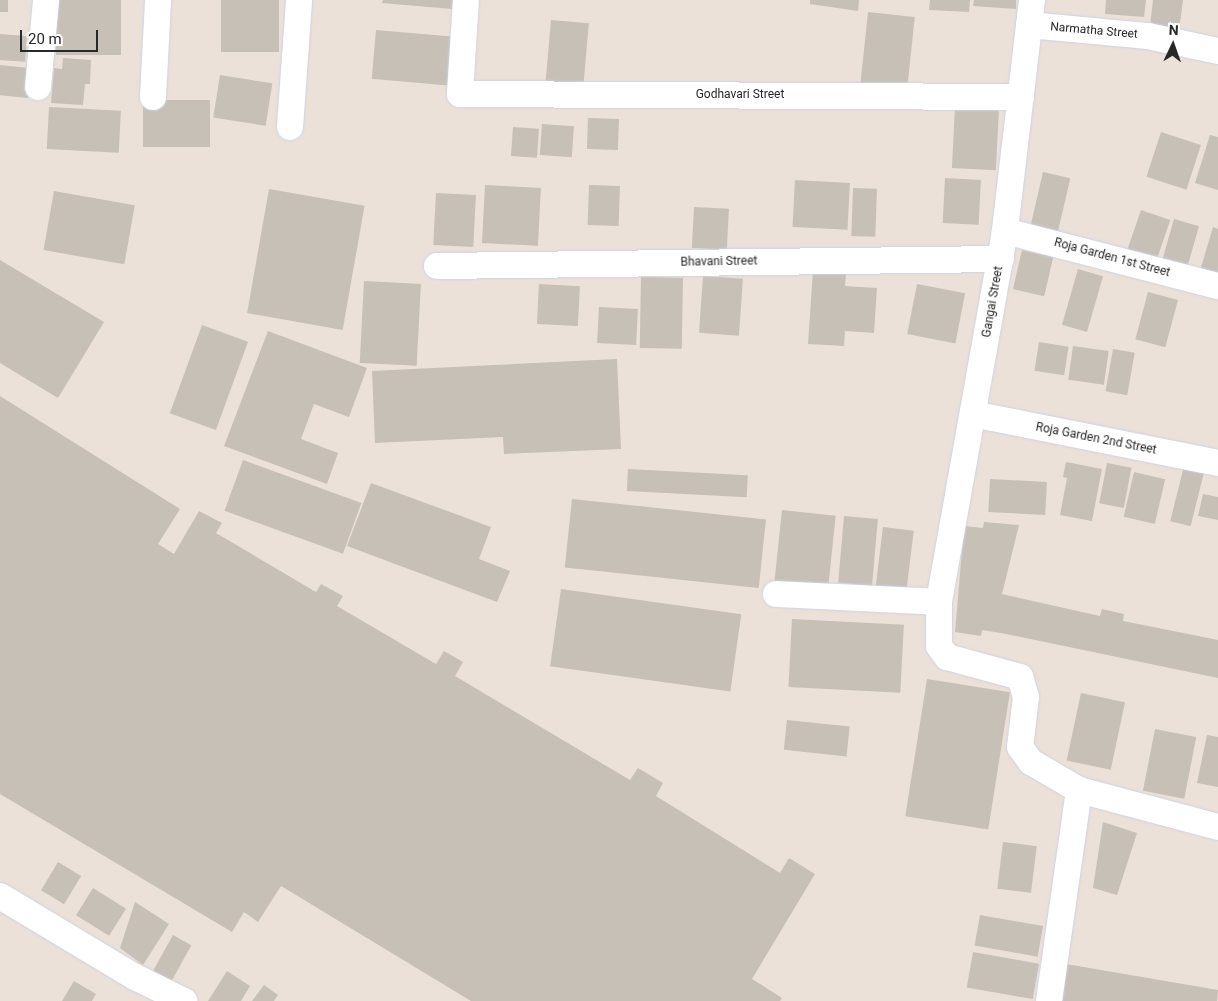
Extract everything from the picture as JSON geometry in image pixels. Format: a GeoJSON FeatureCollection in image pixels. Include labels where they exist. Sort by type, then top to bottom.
{"type":"FeatureCollection","features":[{"type":"Feature","properties":{"kind":"street"},"geometry":{"type":"LineString","coordinates":[[38,87],[46,0]]}},
{"type":"Feature","properties":{"kind":"street"},"geometry":{"type":"LineString","coordinates":[[153,97],[158,0]]}},
{"type":"Feature","properties":{"kind":"street"},"geometry":{"type":"LineString","coordinates":[[290,128],[299,0]]}},
{"type":"Feature","properties":{"kind":"street","name":"Godhavari Street"},"geometry":{"type":"LineString","coordinates":[[466,0],[460,94],[1021,97]]}},
{"type":"Feature","properties":{"kind":"street","name":"Gangai Street"},"geometry":{"type":"LineString","coordinates":[[1032,0],[1006,231],[939,602],[939,646],[947,657],[1020,677],[1026,696],[1020,746],[1031,762],[1079,790]]}},
{"type":"Feature","properties":{"kind":"street","name":"Narmatha Street"},"geometry":{"type":"LineString","coordinates":[[1029,26],[1148,36],[1218,51]]}},
{"type":"Feature","properties":{"kind":"street","name":"Roja Garden 1st Street"},"geometry":{"type":"LineString","coordinates":[[1006,231],[1218,286]]}},
{"type":"Feature","properties":{"kind":"street","name":"Bhavani Street"},"geometry":{"type":"LineString","coordinates":[[437,266],[1001,258]]}},
{"type":"Feature","properties":{"kind":"street","name":"Roja Garden 2nd Street"},"geometry":{"type":"LineString","coordinates":[[973,414],[1218,463]]}},
{"type":"Feature","properties":{"kind":"street"},"geometry":{"type":"LineString","coordinates":[[776,594],[939,602]]}},
{"type":"Feature","properties":{"kind":"street"},"geometry":{"type":"LineString","coordinates":[[1049,1001],[1079,790],[1218,827]]}},
{"type":"Feature","properties":{"kind":"street"},"geometry":{"type":"LineString","coordinates":[[0,896],[135,977],[184,1001]]}},
{"type":"Feature","properties":{"kind":"building"},"geometry":{"type":"Polygon","coordinates":[[[0,0],[8,0],[8,12],[0,12],[0,0]]]}},
{"type":"Feature","properties":{"kind":"building"},"geometry":{"type":"Polygon","coordinates":[[[56,0],[121,0],[121,55],[56,55],[56,0]]]}},
{"type":"Feature","properties":{"kind":"building"},"geometry":{"type":"Polygon","coordinates":[[[221,0],[279,0],[279,52],[221,52],[221,0]]]}},
{"type":"Feature","properties":{"kind":"building"},"geometry":{"type":"Polygon","coordinates":[[[383,0],[453,0],[452,9],[382,3],[383,0]]]}},
{"type":"Feature","properties":{"kind":"building"},"geometry":{"type":"Polygon","coordinates":[[[810,0],[859,0],[858,11],[810,4],[810,0]]]}},
{"type":"Feature","properties":{"kind":"building"},"geometry":{"type":"Polygon","coordinates":[[[930,0],[970,0],[969,12],[929,10],[930,0]]]}},
{"type":"Feature","properties":{"kind":"building"},"geometry":{"type":"Polygon","coordinates":[[[974,0],[1016,0],[1016,9],[973,6],[974,0]]]}},
{"type":"Feature","properties":{"kind":"building"},"geometry":{"type":"Polygon","coordinates":[[[1106,0],[1146,0],[1144,17],[1105,14],[1106,0]]]}},
{"type":"Feature","properties":{"kind":"building"},"geometry":{"type":"Polygon","coordinates":[[[1153,0],[1183,0],[1179,30],[1150,26],[1153,0]]]}},
{"type":"Feature","properties":{"kind":"building"},"geometry":{"type":"Polygon","coordinates":[[[868,12],[915,17],[907,91],[860,86],[868,12]]]}},
{"type":"Feature","properties":{"kind":"building"},"geometry":{"type":"Polygon","coordinates":[[[551,20],[589,23],[583,88],[545,85],[551,20]]]}},
{"type":"Feature","properties":{"kind":"building"},"geometry":{"type":"Polygon","coordinates":[[[376,30],[452,37],[447,85],[372,79],[376,30]]]}},
{"type":"Feature","properties":{"kind":"building"},"geometry":{"type":"Polygon","coordinates":[[[0,34],[27,36],[25,62],[0,60],[0,34]]]}},
{"type":"Feature","properties":{"kind":"building"},"geometry":{"type":"Polygon","coordinates":[[[63,58],[91,60],[90,84],[85,84],[83,105],[51,103],[54,68],[62,69],[63,58]]]}},
{"type":"Feature","properties":{"kind":"building"},"geometry":{"type":"Polygon","coordinates":[[[0,65],[31,68],[28,98],[0,95],[0,65]]]}},
{"type":"Feature","properties":{"kind":"building"},"geometry":{"type":"Polygon","coordinates":[[[220,75],[272,83],[266,126],[213,117],[220,75]]]}},
{"type":"Feature","properties":{"kind":"building"},"geometry":{"type":"Polygon","coordinates":[[[143,100],[210,100],[210,147],[143,147],[143,100]]]}},
{"type":"Feature","properties":{"kind":"building"},"geometry":{"type":"Polygon","coordinates":[[[49,107],[121,111],[119,153],[47,149],[49,107]]]}},
{"type":"Feature","properties":{"kind":"building"},"geometry":{"type":"Polygon","coordinates":[[[955,108],[999,110],[996,170],[952,168],[955,108]]]}},
{"type":"Feature","properties":{"kind":"building"},"geometry":{"type":"Polygon","coordinates":[[[588,118],[619,119],[618,150],[587,149],[588,118]]]}},
{"type":"Feature","properties":{"kind":"building"},"geometry":{"type":"Polygon","coordinates":[[[542,124],[574,126],[572,157],[540,155],[542,124]]]}},
{"type":"Feature","properties":{"kind":"building"},"geometry":{"type":"Polygon","coordinates":[[[513,127],[539,129],[537,158],[511,156],[513,127]]]}},
{"type":"Feature","properties":{"kind":"building"},"geometry":{"type":"Polygon","coordinates":[[[1161,132],[1201,145],[1186,190],[1146,177],[1161,132]]]}},
{"type":"Feature","properties":{"kind":"building"},"geometry":{"type":"Polygon","coordinates":[[[1210,135],[1218,137],[1218,190],[1195,183],[1210,135]]]}},
{"type":"Feature","properties":{"kind":"building"},"geometry":{"type":"Polygon","coordinates":[[[1043,172],[1070,178],[1056,239],[1029,232],[1043,172]]]}},
{"type":"Feature","properties":{"kind":"building"},"geometry":{"type":"Polygon","coordinates":[[[945,178],[981,180],[979,225],[943,223],[945,178]]]}},
{"type":"Feature","properties":{"kind":"building"},"geometry":{"type":"Polygon","coordinates":[[[795,180],[850,183],[847,230],[793,227],[795,180]]]}},
{"type":"Feature","properties":{"kind":"building"},"geometry":{"type":"Polygon","coordinates":[[[485,185],[541,188],[538,246],[482,243],[485,185]]]}},
{"type":"Feature","properties":{"kind":"building"},"geometry":{"type":"Polygon","coordinates":[[[589,185],[620,186],[619,226],[588,225],[589,185]]]}},
{"type":"Feature","properties":{"kind":"building"},"geometry":{"type":"Polygon","coordinates":[[[853,188],[877,189],[875,237],[851,236],[853,188]]]}},
{"type":"Feature","properties":{"kind":"building"},"geometry":{"type":"Polygon","coordinates":[[[269,189],[365,206],[343,330],[247,313],[269,189]]]}},
{"type":"Feature","properties":{"kind":"building"},"geometry":{"type":"Polygon","coordinates":[[[54,191],[135,205],[124,264],[44,250],[54,191]]]}},
{"type":"Feature","properties":{"kind":"building"},"geometry":{"type":"Polygon","coordinates":[[[436,193],[476,195],[473,247],[433,245],[436,193]]]}},
{"type":"Feature","properties":{"kind":"building"},"geometry":{"type":"Polygon","coordinates":[[[694,207],[729,209],[727,250],[692,248],[694,207]]]}},
{"type":"Feature","properties":{"kind":"building"},"geometry":{"type":"Polygon","coordinates":[[[1141,210],[1170,220],[1156,261],[1127,251],[1141,210]]]}},
{"type":"Feature","properties":{"kind":"building"},"geometry":{"type":"Polygon","coordinates":[[[1174,219],[1199,226],[1188,266],[1163,258],[1174,219]]]}},
{"type":"Feature","properties":{"kind":"building"},"geometry":{"type":"Polygon","coordinates":[[[1213,227],[1218,229],[1218,277],[1200,271],[1213,227]]]}},
{"type":"Feature","properties":{"kind":"building"},"geometry":{"type":"Polygon","coordinates":[[[1022,250],[1053,257],[1044,296],[1013,289],[1022,250]]]}},
{"type":"Feature","properties":{"kind":"building"},"geometry":{"type":"Polygon","coordinates":[[[0,260],[104,322],[58,398],[0,363],[0,260]]]}},
{"type":"Feature","properties":{"kind":"building"},"geometry":{"type":"Polygon","coordinates":[[[1078,269],[1103,276],[1087,332],[1062,325],[1078,269]]]}},
{"type":"Feature","properties":{"kind":"building"},"geometry":{"type":"Polygon","coordinates":[[[813,270],[846,273],[845,286],[877,288],[874,333],[845,331],[844,346],[808,344],[813,270]]]}},
{"type":"Feature","properties":{"kind":"building"},"geometry":{"type":"Polygon","coordinates":[[[703,276],[743,279],[739,336],[699,333],[703,276]]]}},
{"type":"Feature","properties":{"kind":"building"},"geometry":{"type":"Polygon","coordinates":[[[641,277],[683,278],[682,349],[640,348],[641,277]]]}},
{"type":"Feature","properties":{"kind":"building"},"geometry":{"type":"Polygon","coordinates":[[[364,281],[421,284],[417,366],[360,363],[364,281]]]}},
{"type":"Feature","properties":{"kind":"building"},"geometry":{"type":"Polygon","coordinates":[[[539,284],[580,286],[578,326],[537,324],[539,284]]]}},
{"type":"Feature","properties":{"kind":"building"},"geometry":{"type":"Polygon","coordinates":[[[917,284],[965,293],[955,343],[907,334],[917,284]]]}},
{"type":"Feature","properties":{"kind":"building"},"geometry":{"type":"Polygon","coordinates":[[[1148,292],[1178,300],[1165,347],[1135,339],[1148,292]]]}},
{"type":"Feature","properties":{"kind":"building"},"geometry":{"type":"Polygon","coordinates":[[[599,307],[638,309],[636,345],[597,343],[599,307]]]}},
{"type":"Feature","properties":{"kind":"building"},"geometry":{"type":"Polygon","coordinates":[[[202,325],[248,342],[216,430],[170,413],[202,325]]]}},
{"type":"Feature","properties":{"kind":"building"},"geometry":{"type":"Polygon","coordinates":[[[268,331],[367,368],[349,417],[314,404],[301,439],[338,453],[327,484],[224,446],[268,331]]]}},
{"type":"Feature","properties":{"kind":"building"},"geometry":{"type":"Polygon","coordinates":[[[1039,342],[1069,347],[1064,375],[1034,371],[1039,342]]]}},
{"type":"Feature","properties":{"kind":"building"},"geometry":{"type":"Polygon","coordinates":[[[1073,346],[1109,351],[1104,385],[1068,380],[1073,346]]]}},
{"type":"Feature","properties":{"kind":"building"},"geometry":{"type":"Polygon","coordinates":[[[1113,349],[1135,353],[1127,395],[1106,391],[1113,349]]]}},
{"type":"Feature","properties":{"kind":"building"},"geometry":{"type":"Polygon","coordinates":[[[617,359],[621,449],[504,454],[503,437],[375,443],[372,371],[617,359]]]}},
{"type":"Feature","properties":{"kind":"building"},"geometry":{"type":"Polygon","coordinates":[[[0,396],[180,509],[158,544],[174,554],[199,511],[222,523],[216,533],[316,592],[321,584],[343,596],[337,606],[436,664],[444,651],[463,662],[455,676],[630,780],[638,768],[663,783],[656,796],[780,873],[789,858],[815,874],[752,979],[782,998],[780,1001],[471,1001],[281,886],[258,922],[244,912],[232,932],[0,794],[0,396]]]}},
{"type":"Feature","properties":{"kind":"building"},"geometry":{"type":"Polygon","coordinates":[[[243,460],[361,503],[343,554],[225,511],[243,460]]]}},
{"type":"Feature","properties":{"kind":"building"},"geometry":{"type":"Polygon","coordinates":[[[1066,462],[1102,469],[1092,521],[1060,515],[1067,478],[1063,477],[1066,462]]]}},
{"type":"Feature","properties":{"kind":"building"},"geometry":{"type":"Polygon","coordinates":[[[1185,462],[1205,467],[1191,526],[1170,521],[1185,462]]]}},
{"type":"Feature","properties":{"kind":"building"},"geometry":{"type":"Polygon","coordinates":[[[1107,463],[1132,468],[1124,508],[1099,503],[1107,463]]]}},
{"type":"Feature","properties":{"kind":"building"},"geometry":{"type":"Polygon","coordinates":[[[628,469],[748,475],[747,497],[627,491],[628,469]]]}},
{"type":"Feature","properties":{"kind":"building"},"geometry":{"type":"Polygon","coordinates":[[[1134,472],[1165,479],[1155,524],[1124,517],[1134,472]]]}},
{"type":"Feature","properties":{"kind":"building"},"geometry":{"type":"Polygon","coordinates":[[[990,479],[1047,482],[1045,515],[988,512],[990,479]]]}},
{"type":"Feature","properties":{"kind":"building"},"geometry":{"type":"Polygon","coordinates":[[[371,483],[491,527],[479,559],[510,571],[497,602],[347,546],[371,483]]]}},
{"type":"Feature","properties":{"kind":"building"},"geometry":{"type":"Polygon","coordinates":[[[1203,494],[1218,497],[1218,520],[1198,516],[1203,494]]]}},
{"type":"Feature","properties":{"kind":"building"},"geometry":{"type":"Polygon","coordinates":[[[572,499],[766,519],[759,588],[565,568],[572,499]]]}},
{"type":"Feature","properties":{"kind":"building"},"geometry":{"type":"Polygon","coordinates":[[[782,510],[836,516],[828,588],[774,583],[782,510]]]}},
{"type":"Feature","properties":{"kind":"building"},"geometry":{"type":"Polygon","coordinates":[[[844,516],[878,519],[872,586],[838,583],[844,516]]]}},
{"type":"Feature","properties":{"kind":"building"},"geometry":{"type":"Polygon","coordinates":[[[984,522],[1019,525],[1002,594],[1100,616],[1102,609],[1124,614],[1123,621],[1218,640],[1218,678],[1001,633],[982,630],[981,636],[955,632],[964,526],[983,528],[984,522]]]}},
{"type":"Feature","properties":{"kind":"building"},"geometry":{"type":"Polygon","coordinates":[[[883,527],[914,531],[907,589],[876,586],[883,527]]]}},
{"type":"Feature","properties":{"kind":"building"},"geometry":{"type":"Polygon","coordinates":[[[561,589],[741,614],[730,692],[550,666],[561,589]]]}},
{"type":"Feature","properties":{"kind":"building"},"geometry":{"type":"Polygon","coordinates":[[[792,619],[904,625],[900,693],[788,687],[792,619]]]}},
{"type":"Feature","properties":{"kind":"building"},"geometry":{"type":"Polygon","coordinates":[[[927,679],[1010,692],[988,829],[905,816],[927,679]]]}},
{"type":"Feature","properties":{"kind":"building"},"geometry":{"type":"Polygon","coordinates":[[[1081,693],[1125,702],[1111,770],[1067,760],[1081,693]]]}},
{"type":"Feature","properties":{"kind":"building"},"geometry":{"type":"Polygon","coordinates":[[[787,720],[850,727],[847,756],[784,750],[787,720]]]}},
{"type":"Feature","properties":{"kind":"building"},"geometry":{"type":"Polygon","coordinates":[[[1155,729],[1196,737],[1184,799],[1143,791],[1155,729]]]}},
{"type":"Feature","properties":{"kind":"building"},"geometry":{"type":"Polygon","coordinates":[[[1207,735],[1218,737],[1218,787],[1197,783],[1207,735]]]}},
{"type":"Feature","properties":{"kind":"building"},"geometry":{"type":"Polygon","coordinates":[[[1103,822],[1137,833],[1117,895],[1093,888],[1103,822]]]}},
{"type":"Feature","properties":{"kind":"building"},"geometry":{"type":"Polygon","coordinates":[[[1003,842],[1037,846],[1031,893],[997,889],[1003,842]]]}},
{"type":"Feature","properties":{"kind":"building"},"geometry":{"type":"Polygon","coordinates":[[[58,862],[81,876],[64,904],[41,890],[58,862]]]}},
{"type":"Feature","properties":{"kind":"building"},"geometry":{"type":"Polygon","coordinates":[[[93,888],[126,909],[109,936],[76,915],[93,888]]]}},
{"type":"Feature","properties":{"kind":"building"},"geometry":{"type":"Polygon","coordinates":[[[135,902],[169,924],[143,965],[120,948],[135,902]]]}},
{"type":"Feature","properties":{"kind":"building"},"geometry":{"type":"Polygon","coordinates":[[[980,915],[1043,926],[1038,957],[975,946],[980,915]]]}},
{"type":"Feature","properties":{"kind":"building"},"geometry":{"type":"Polygon","coordinates":[[[173,935],[191,945],[171,981],[153,971],[173,935]]]}},
{"type":"Feature","properties":{"kind":"building"},"geometry":{"type":"Polygon","coordinates":[[[973,952],[1039,964],[1033,999],[967,987],[973,952]]]}},
{"type":"Feature","properties":{"kind":"building"},"geometry":{"type":"Polygon","coordinates":[[[1066,964],[1218,990],[1217,1001],[1060,1001],[1066,964]]]}},
{"type":"Feature","properties":{"kind":"building"},"geometry":{"type":"Polygon","coordinates":[[[227,971],[250,986],[241,1001],[208,1001],[227,971]]]}},
{"type":"Feature","properties":{"kind":"building"},"geometry":{"type":"Polygon","coordinates":[[[74,981],[96,994],[92,1001],[62,1001],[74,981]]]}},
{"type":"Feature","properties":{"kind":"building"},"geometry":{"type":"Polygon","coordinates":[[[264,985],[278,995],[274,1001],[252,1001],[264,985]]]}}]}
